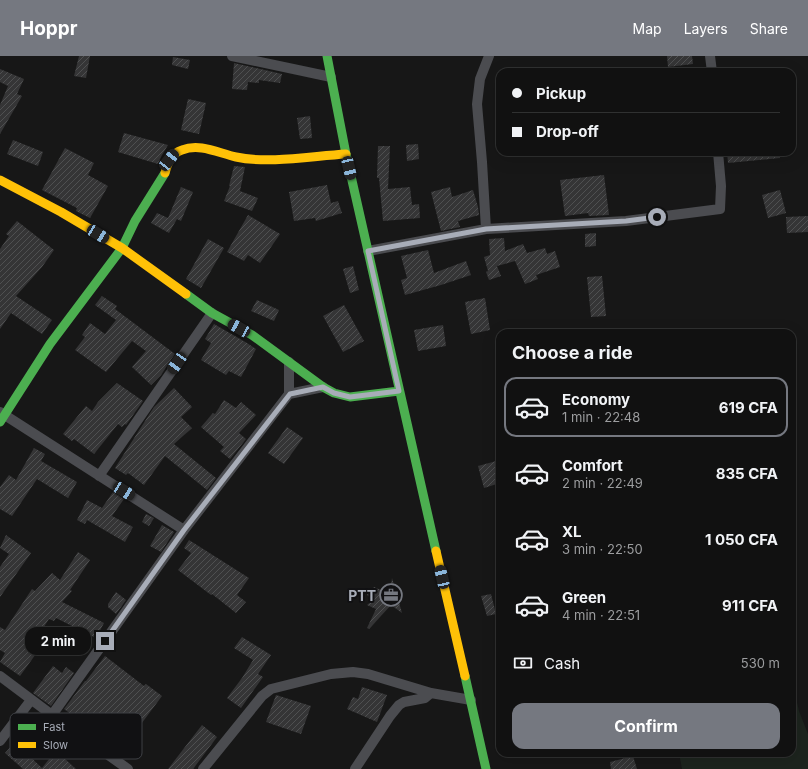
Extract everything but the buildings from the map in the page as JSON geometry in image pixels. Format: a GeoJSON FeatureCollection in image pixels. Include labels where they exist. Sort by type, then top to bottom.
{"type":"FeatureCollection","features":[{"type":"Feature","properties":{"kind":"street"},"geometry":{"type":"LineString","coordinates":[[232,56],[331,77]]}},
{"type":"Feature","properties":{"kind":"street"},"geometry":{"type":"LineString","coordinates":[[327,56],[346,154],[486,769]]}},
{"type":"Feature","properties":{"kind":"street"},"geometry":{"type":"LineString","coordinates":[[486,229],[482,162],[476,104],[480,79],[489,56]]}},
{"type":"Feature","properties":{"kind":"street"},"geometry":{"type":"LineString","coordinates":[[710,56],[712,68]]}},
{"type":"Feature","properties":{"kind":"street"},"geometry":{"type":"LineString","coordinates":[[184,530],[2,416],[50,344],[122,248],[135,221],[164,173],[169,160],[174,153],[183,149],[203,148],[236,157],[262,160],[346,154]]}},
{"type":"Feature","properties":{"kind":"street"},"geometry":{"type":"LineString","coordinates":[[368,251],[486,229],[626,221],[720,209],[721,186],[718,156]]}},
{"type":"Feature","properties":{"kind":"street"},"geometry":{"type":"LineString","coordinates":[[0,181],[61,212],[122,248],[212,313],[252,336],[323,387],[334,393],[350,397],[399,391]]}},
{"type":"Feature","properties":{"kind":"street"},"geometry":{"type":"LineString","coordinates":[[100,476],[212,313]]}},
{"type":"Feature","properties":{"kind":"street"},"geometry":{"type":"LineString","coordinates":[[53,713],[184,530],[290,394],[289,362]]}},
{"type":"Feature","properties":{"kind":"street"},"geometry":{"type":"LineString","coordinates":[[290,394],[323,387]]}},
{"type":"Feature","properties":{"kind":"street"},"geometry":{"type":"LineString","coordinates":[[203,769],[262,696],[271,689],[331,674],[353,672],[368,674],[431,693],[471,700]]}},
{"type":"Feature","properties":{"kind":"street"},"geometry":{"type":"LineString","coordinates":[[0,676],[49,713]]}},
{"type":"Feature","properties":{"kind":"street"},"geometry":{"type":"LineString","coordinates":[[355,769],[399,705],[404,702],[424,698],[431,693]]}},
{"type":"Feature","properties":{"kind":"street"},"geometry":{"type":"LineString","coordinates":[[22,713],[32,700]]}},
{"type":"Feature","properties":{"kind":"street"},"geometry":{"type":"LineString","coordinates":[[0,741],[10,728]]}},
{"type":"Feature","properties":{"kind":"street"},"geometry":{"type":"LineString","coordinates":[[114,759],[128,769]]}},
{"type":"Feature","properties":{"kind":"shaded area"},"geometry":{"type":"Polygon","coordinates":[[[796,698],[799,711],[808,734],[808,769],[682,769],[680,757],[796,757],[796,698]]]}},
{"type":"Feature","properties":{"kind":"traffic: fast"},"geometry":{"type":"LineString","coordinates":[[327,56],[346,154],[436,551]]}},
{"type":"Feature","properties":{"kind":"traffic: fast"},"geometry":{"type":"LineString","coordinates":[[0,422],[50,344],[122,248],[135,221],[165,173]]}},
{"type":"Feature","properties":{"kind":"traffic: fast"},"geometry":{"type":"LineString","coordinates":[[186,294],[212,313],[252,335],[323,387],[334,393],[350,397],[399,391]]}},
{"type":"Feature","properties":{"kind":"traffic: fast"},"geometry":{"type":"LineString","coordinates":[[465,676],[486,769]]}},
{"type":"Feature","properties":{"kind":"traffic: slow"},"geometry":{"type":"LineString","coordinates":[[165,173],[172,156],[189,148],[209,149],[236,157],[262,160],[346,154]]}},
{"type":"Feature","properties":{"kind":"traffic: slow"},"geometry":{"type":"LineString","coordinates":[[0,180],[61,212],[122,248],[186,294]]}},
{"type":"Feature","properties":{"kind":"traffic: slow"},"geometry":{"type":"LineString","coordinates":[[436,551],[465,676]]}},
{"type":"Feature","properties":{"kind":"place","name":"PTT"},"geometry":{"type":"Point","coordinates":[391,595]}},
{"type":"Feature","properties":{"kind":"route"},"geometry":{"type":"LineString","coordinates":[[105,641],[184,530],[290,394],[323,387],[334,393],[350,397],[399,391],[368,251],[486,229],[626,221],[657,217]]}}]}
